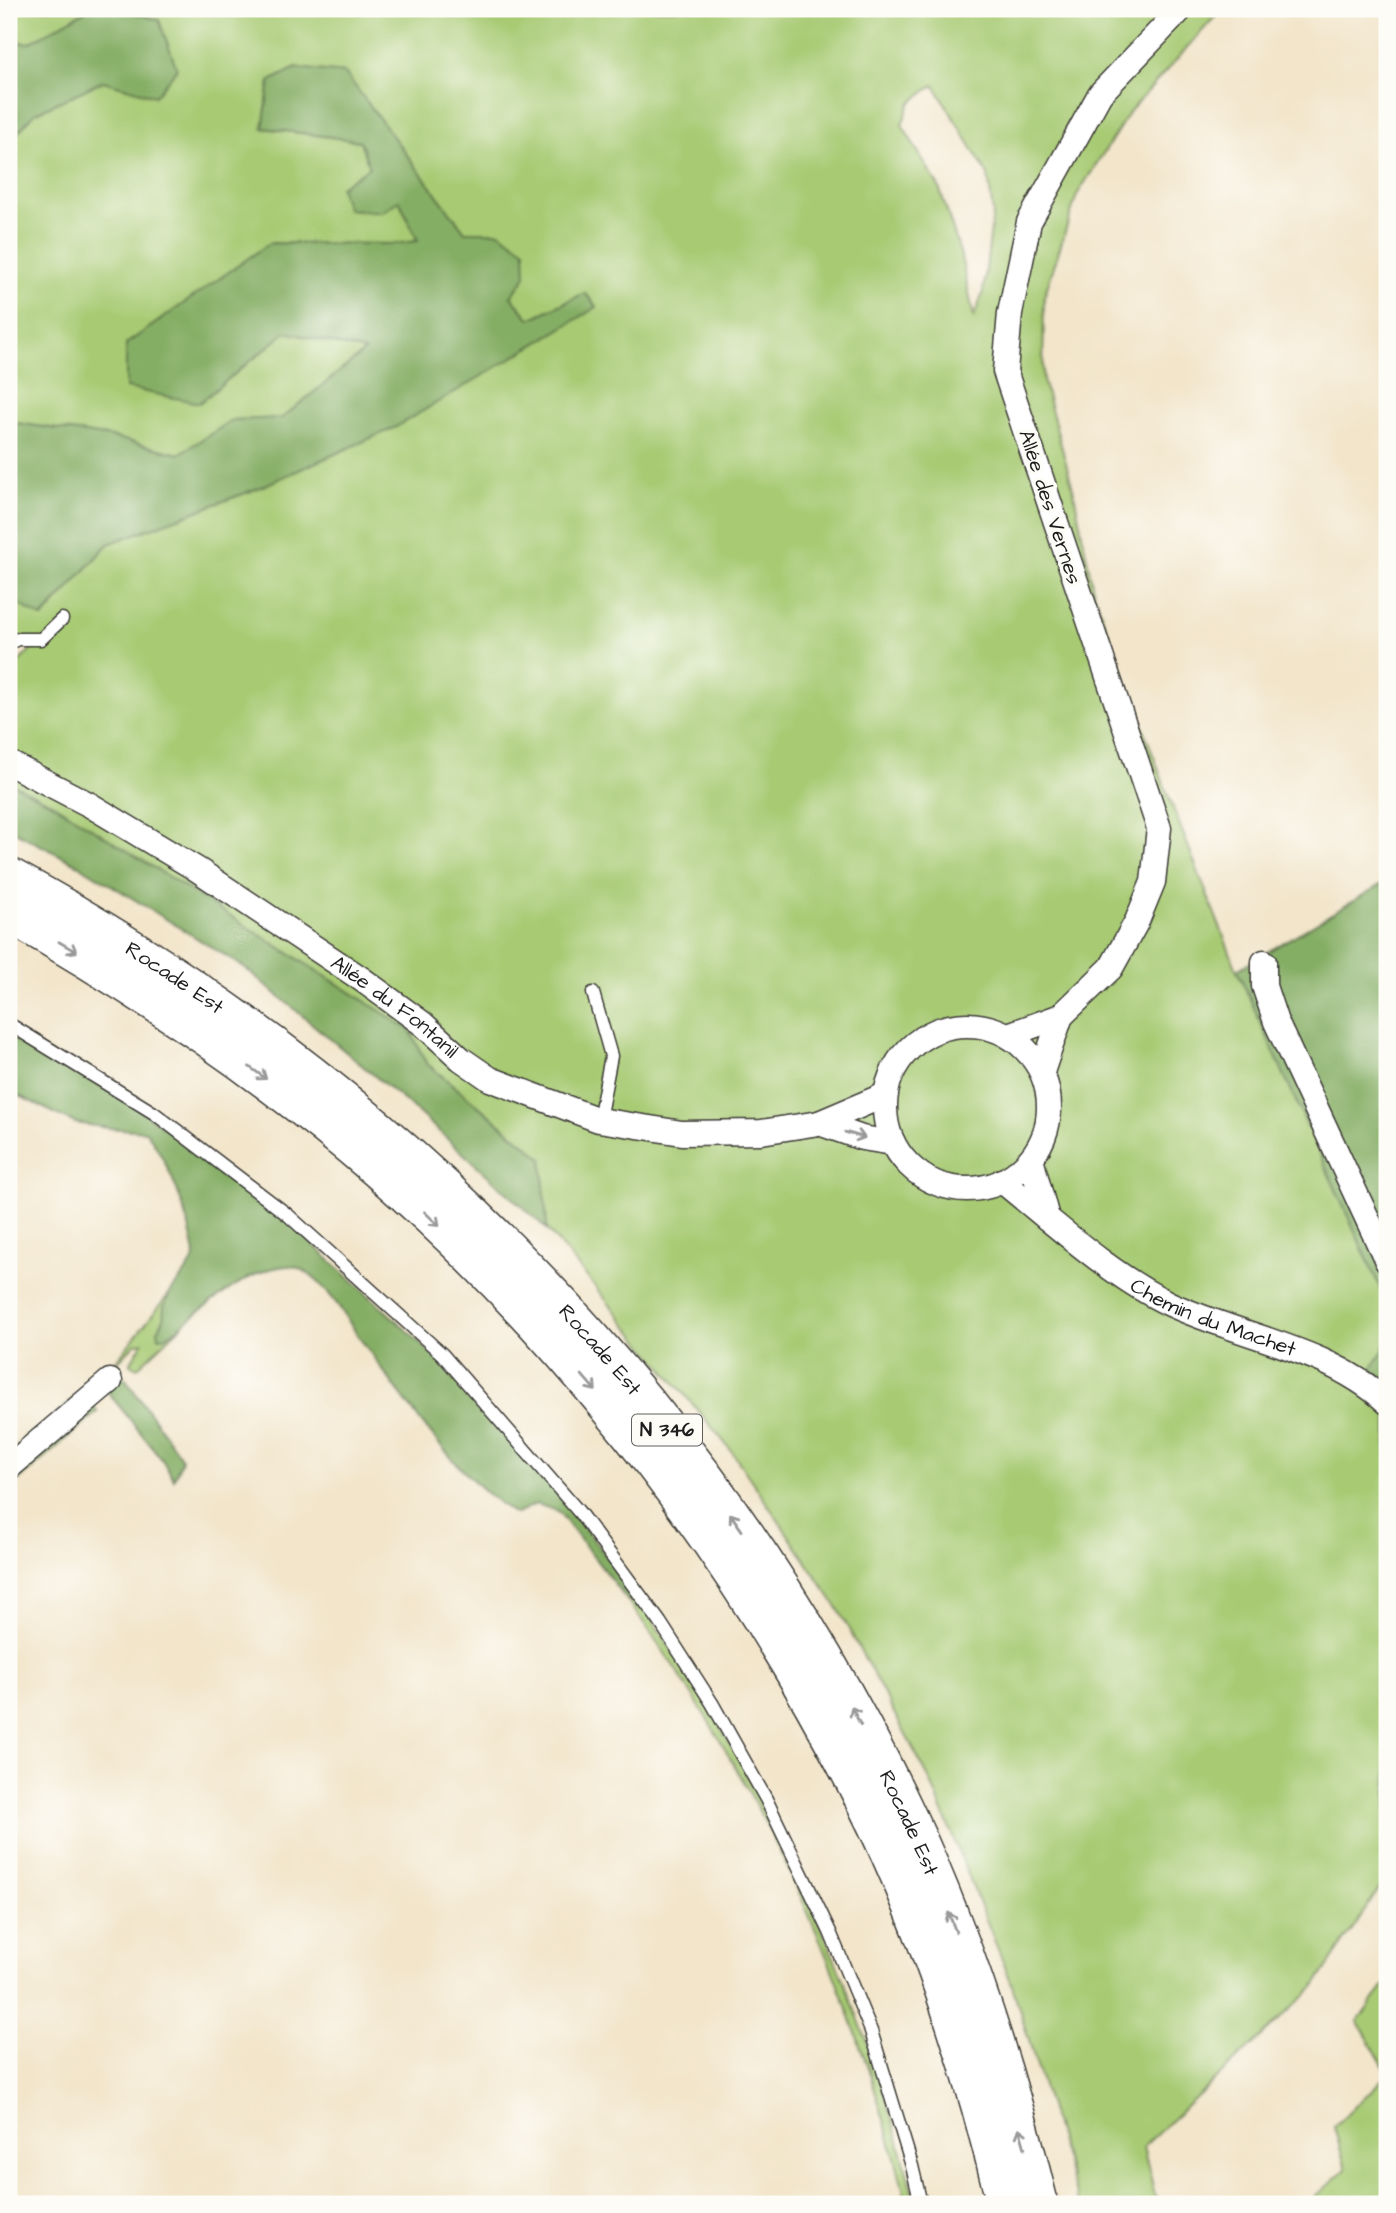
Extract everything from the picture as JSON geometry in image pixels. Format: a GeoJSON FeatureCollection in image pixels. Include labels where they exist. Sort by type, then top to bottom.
{"type":"FeatureCollection","features":[{"type":"Feature","properties":{"kind":"highway","name":"Rocade Est"},"geometry":{"type":"LineString","coordinates":[[9,877],[96,925],[201,993],[295,1060],[414,1158],[534,1274],[613,1363],[686,1453],[753,1546],[805,1628],[851,1706],[904,1810],[951,1918],[993,2037],[1040,2204]]}},
{"type":"Feature","properties":{"kind":"highway","name":"Rocade Est"},"geometry":{"type":"LineString","coordinates":[[9,913],[142,991],[200,1031],[274,1085],[388,1178],[512,1297],[589,1383],[650,1458],[724,1561],[776,1641],[865,1801],[932,1957],[962,2048],[1006,2204]]}},
{"type":"Feature","properties":{"kind":"street","name":"Allée des Vernes"},"geometry":{"type":"LineString","coordinates":[[1008,1035],[1061,1016],[1111,968],[1137,921],[1153,882],[1159,828],[1005,371],[1010,313],[1029,222],[1100,94],[1181,9]]}},
{"type":"Feature","properties":{"kind":"street","name":"Allée du Fontanil"},"geometry":{"type":"LineString","coordinates":[[9,763],[90,805],[198,870],[360,978],[423,1024],[461,1059],[490,1079],[599,1120],[682,1133],[761,1132],[819,1123],[885,1095]]}},
{"type":"Feature","properties":{"kind":"street"},"geometry":{"type":"LineString","coordinates":[[1264,961],[1264,986],[1276,1022],[1387,1261]]}},
{"type":"Feature","properties":{"kind":"street","name":"Allée des Vernes"},"geometry":{"type":"LineString","coordinates":[[1042,1072],[1061,1016]]}},
{"type":"Feature","properties":{"kind":"street"},"geometry":{"type":"LineString","coordinates":[[956,1025],[983,1026],[1008,1035],[1028,1051],[1042,1072],[1049,1094],[1049,1117],[1043,1139],[1031,1159],[1002,1181],[977,1188],[952,1188],[928,1179],[908,1164],[893,1143],[885,1120],[885,1095],[894,1070],[909,1048],[931,1033],[956,1025]]}},
{"type":"Feature","properties":{"kind":"street","name":"Allée du Fontanil"},"geometry":{"type":"LineString","coordinates":[[819,1123],[862,1138],[893,1143]]}},
{"type":"Feature","properties":{"kind":"street"},"geometry":{"type":"LineString","coordinates":[[1031,1159],[1047,1218]]}},
{"type":"Feature","properties":{"kind":"street","name":"Chemin du Machet"},"geometry":{"type":"LineString","coordinates":[[1002,1181],[1117,1272],[1167,1302],[1214,1323],[1313,1357],[1371,1388],[1387,1402]]}},
{"type":"Feature","properties":{"kind":"street"},"geometry":{"type":"LineString","coordinates":[[9,1467],[110,1381]]}},
{"type":"Feature","properties":{"kind":"lane"},"geometry":{"type":"LineString","coordinates":[[9,643],[18,639],[41,639],[62,619]]}},
{"type":"Feature","properties":{"kind":"lane"},"geometry":{"type":"LineString","coordinates":[[593,993],[611,1056],[599,1120]]}},
{"type":"Feature","properties":{"kind":"lane"},"geometry":{"type":"LineString","coordinates":[[9,1024],[155,1113],[288,1215],[442,1354],[579,1512],[675,1645],[712,1703],[766,1799],[830,1932],[871,2031],[921,2204]]}},
{"type":"Feature","properties":{"kind":"green space"},"geometry":{"type":"Polygon","coordinates":[[[9,9],[89,9],[29,43],[9,42],[9,9]]]}},
{"type":"Feature","properties":{"kind":"green space"},"geometry":{"type":"Polygon","coordinates":[[[89,9],[120,9],[159,20],[177,69],[155,96],[103,81],[35,113],[9,142],[9,42],[29,43],[89,9]]]}},
{"type":"Feature","properties":{"kind":"green space"},"geometry":{"type":"Polygon","coordinates":[[[120,9],[1222,9],[1130,111],[1077,195],[1044,297],[1043,380],[1073,488],[1094,594],[1166,790],[1237,970],[1387,1303],[1387,1344],[1373,1369],[1387,1383],[1387,1877],[1314,1987],[1143,2147],[1157,2204],[1079,2204],[1011,1982],[930,1780],[837,1607],[730,1449],[547,1229],[542,1158],[426,1063],[410,1030],[55,805],[9,782],[9,668],[33,647],[9,634],[9,598],[43,618],[108,544],[256,489],[585,293],[530,319],[511,297],[526,276],[499,232],[465,232],[345,73],[263,128],[360,141],[369,167],[399,200],[418,241],[394,244],[270,243],[199,403],[286,332],[366,351],[282,418],[233,420],[179,454],[112,437],[9,422],[9,142],[35,113],[103,81],[159,20],[120,9]],[[934,85],[910,103],[902,125],[939,187],[960,252],[974,317],[983,292],[993,213],[988,175],[934,85]]]}},
{"type":"Feature","properties":{"kind":"green space"},"geometry":{"type":"Polygon","coordinates":[[[296,68],[345,73],[465,232],[499,232],[525,250],[526,276],[511,297],[530,319],[585,293],[597,307],[396,427],[256,489],[108,544],[42,618],[9,598],[9,579],[16,549],[9,543],[9,422],[112,437],[179,454],[233,420],[282,418],[365,351],[286,332],[199,403],[126,388],[126,344],[270,243],[394,244],[418,241],[399,200],[383,212],[347,209],[340,187],[369,167],[360,141],[263,128],[270,81],[296,68]]]}},
{"type":"Feature","properties":{"kind":"green space"},"geometry":{"type":"Polygon","coordinates":[[[9,782],[55,805],[410,1030],[426,1063],[542,1158],[547,1229],[412,1107],[245,968],[77,864],[9,829],[9,782]]]}},
{"type":"Feature","properties":{"kind":"green space"},"geometry":{"type":"Polygon","coordinates":[[[1387,881],[1387,1303],[1237,970],[1387,881]]]}},
{"type":"Feature","properties":{"kind":"green space"},"geometry":{"type":"Polygon","coordinates":[[[9,1028],[138,1108],[286,1220],[453,1376],[559,1495],[638,1597],[627,1600],[558,1511],[536,1504],[515,1514],[473,1481],[414,1412],[335,1301],[306,1272],[288,1266],[256,1275],[239,1283],[165,1337],[159,1337],[158,1330],[163,1322],[164,1307],[169,1294],[191,1265],[195,1255],[183,1206],[171,1175],[146,1131],[75,1123],[9,1091],[9,1028]]]}},
{"type":"Feature","properties":{"kind":"green space"},"geometry":{"type":"Polygon","coordinates":[[[169,1294],[158,1330],[165,1337],[183,1325],[137,1368],[130,1364],[143,1342],[135,1344],[99,1381],[9,1456],[25,1436],[37,1431],[115,1362],[169,1294]]]}},
{"type":"Feature","properties":{"kind":"green space"},"geometry":{"type":"Polygon","coordinates":[[[1387,1344],[1387,1383],[1372,1369],[1387,1344]]]}},
{"type":"Feature","properties":{"kind":"green space"},"geometry":{"type":"Polygon","coordinates":[[[120,1376],[125,1378],[182,1459],[174,1479],[161,1458],[107,1391],[120,1376]]]}},
{"type":"Feature","properties":{"kind":"green space"},"geometry":{"type":"Polygon","coordinates":[[[92,1403],[97,1412],[9,1489],[9,1475],[92,1403]]]}},
{"type":"Feature","properties":{"kind":"green space"},"geometry":{"type":"Polygon","coordinates":[[[638,1597],[716,1719],[812,1906],[860,2023],[881,2083],[915,2204],[907,2204],[860,2044],[797,1888],[760,1813],[719,1740],[675,1668],[627,1600],[638,1597]]]}},
{"type":"Feature","properties":{"kind":"green space"},"geometry":{"type":"Polygon","coordinates":[[[1387,1982],[1387,2072],[1358,2021],[1387,1982]]]}},
{"type":"Feature","properties":{"kind":"green space"},"geometry":{"type":"Polygon","coordinates":[[[1387,2075],[1387,2204],[1307,2204],[1346,2169],[1334,2127],[1387,2075]]]}}]}
